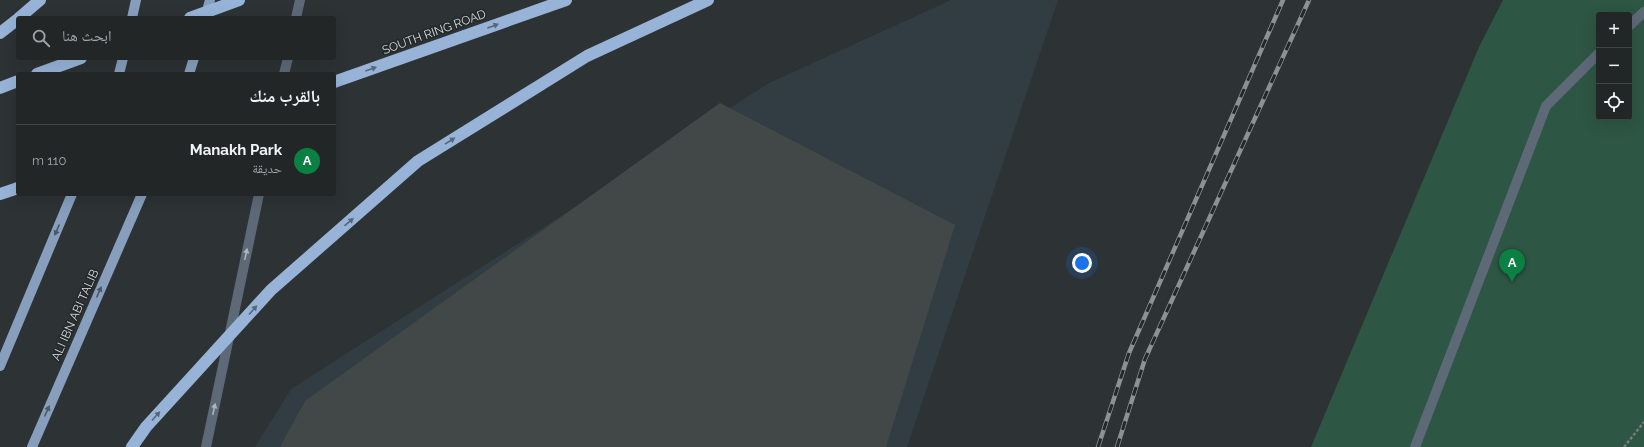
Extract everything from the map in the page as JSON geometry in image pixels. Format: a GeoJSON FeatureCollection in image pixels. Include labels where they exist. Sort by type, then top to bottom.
{"type":"FeatureCollection","features":[{"type":"Feature","properties":{"kind":"highway"},"geometry":{"type":"LineString","coordinates":[[21,16],[40,0]]}},
{"type":"Feature","properties":{"kind":"highway"},"geometry":{"type":"LineString","coordinates":[[195,16],[239,0]]}},
{"type":"Feature","properties":{"kind":"highway","name":"SOUTH RING ROAD"},"geometry":{"type":"LineString","coordinates":[[336,81],[566,0]]}},
{"type":"Feature","properties":{"kind":"highway"},"geometry":{"type":"LineString","coordinates":[[132,447],[146,427],[271,290],[418,161],[586,56],[708,0]]}},
{"type":"Feature","properties":{"kind":"highway"},"geometry":{"type":"LineString","coordinates":[[0,33],[16,20]]}},
{"type":"Feature","properties":{"kind":"highway"},"geometry":{"type":"LineString","coordinates":[[42,72],[76,60]]}},
{"type":"Feature","properties":{"kind":"highway"},"geometry":{"type":"LineString","coordinates":[[0,88],[16,82]]}},
{"type":"Feature","properties":{"kind":"highway"},"geometry":{"type":"LineString","coordinates":[[0,194],[16,189]]}},
{"type":"Feature","properties":{"kind":"main road"},"geometry":{"type":"LineString","coordinates":[[132,16],[136,0]]}},
{"type":"Feature","properties":{"kind":"main road"},"geometry":{"type":"LineString","coordinates":[[206,16],[210,0]]}},
{"type":"Feature","properties":{"kind":"main road"},"geometry":{"type":"LineString","coordinates":[[120,72],[122,60]]}},
{"type":"Feature","properties":{"kind":"main road"},"geometry":{"type":"LineString","coordinates":[[190,72],[193,60]]}},
{"type":"Feature","properties":{"kind":"main road"},"geometry":{"type":"LineString","coordinates":[[0,366],[71,196]]}},
{"type":"Feature","properties":{"kind":"main road","name":"ALI IBN ABI TALIB"},"geometry":{"type":"LineString","coordinates":[[32,447],[141,196]]}},
{"type":"Feature","properties":{"kind":"street"},"geometry":{"type":"LineString","coordinates":[[296,16],[300,0]]}},
{"type":"Feature","properties":{"kind":"street"},"geometry":{"type":"LineString","coordinates":[[1632,23],[1644,12]]}},
{"type":"Feature","properties":{"kind":"street"},"geometry":{"type":"LineString","coordinates":[[1415,447],[1546,106],[1596,56]]}},
{"type":"Feature","properties":{"kind":"street"},"geometry":{"type":"LineString","coordinates":[[284,72],[288,60]]}},
{"type":"Feature","properties":{"kind":"street"},"geometry":{"type":"LineString","coordinates":[[206,447],[259,196]]}},
{"type":"Feature","properties":{"kind":"path"},"geometry":{"type":"LineString","coordinates":[[1624,447],[1644,422]]}},
{"type":"Feature","properties":{"kind":"shaded area"},"geometry":{"type":"Polygon","coordinates":[[[951,0],[1058,0],[907,447],[255,447],[291,389],[769,83],[951,0]]]}},
{"type":"Feature","properties":{"kind":"green space"},"geometry":{"type":"Polygon","coordinates":[[[1503,0],[1644,0],[1644,447],[1311,447],[1479,47],[1503,0]]]}},
{"type":"Feature","properties":{"kind":"building"},"geometry":{"type":"Polygon","coordinates":[[[720,103],[955,225],[886,447],[280,447],[305,401],[720,103]]]}},
{"type":"Feature","properties":{"kind":"railway"},"geometry":{"type":"LineString","coordinates":[[1098,447],[1129,353],[1283,0]]}},
{"type":"Feature","properties":{"kind":"railway"},"geometry":{"type":"LineString","coordinates":[[1117,447],[1145,359],[1309,0]]}},
{"type":"Feature","properties":{"kind":"place","name":"Manakh Park"},"geometry":{"type":"Point","coordinates":[1512,282]}}]}
